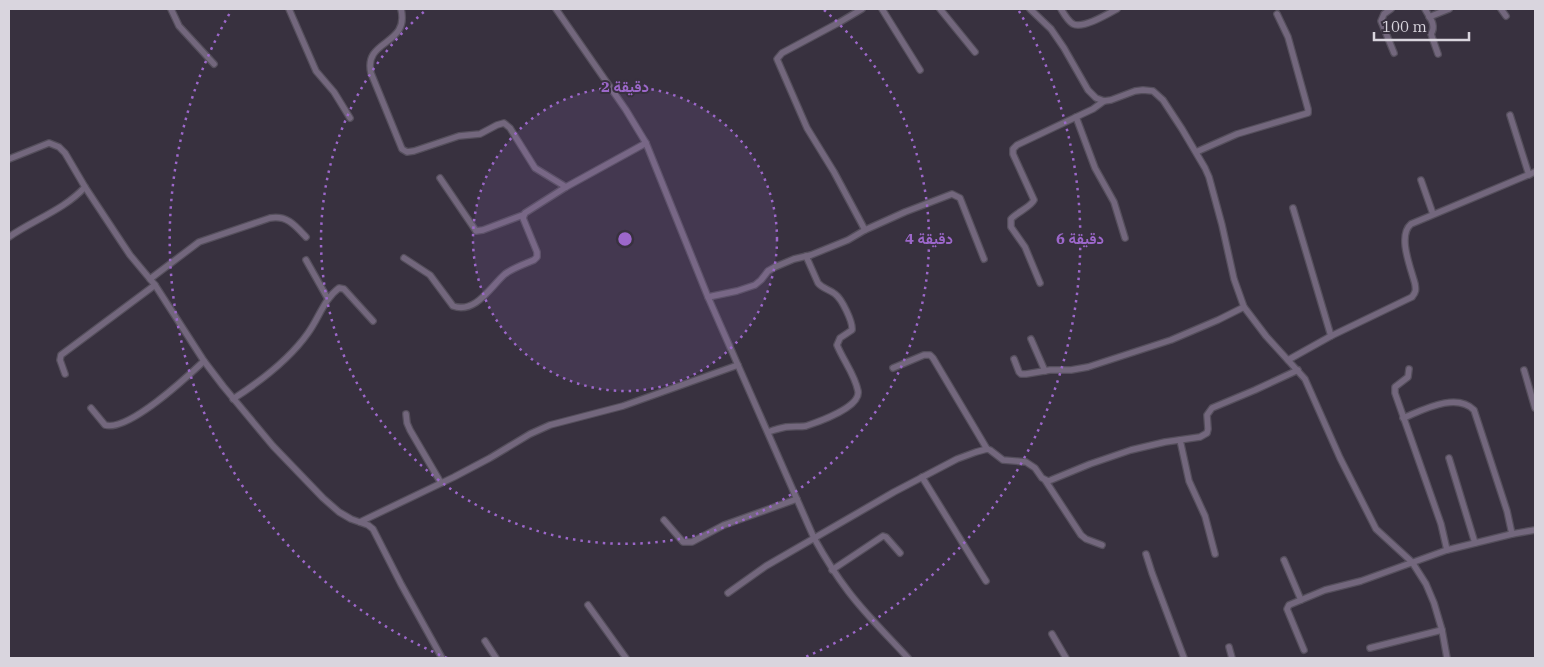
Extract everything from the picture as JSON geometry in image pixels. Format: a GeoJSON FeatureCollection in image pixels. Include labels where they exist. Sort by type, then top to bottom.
{"type":"FeatureCollection","features":[{"type":"Feature","properties":{"kind":"street"},"geometry":{"type":"LineString","coordinates":[[171,9],[179,26],[214,64]]}},
{"type":"Feature","properties":{"kind":"street"},"geometry":{"type":"LineString","coordinates":[[289,9],[316,71],[334,92],[350,118]]}},
{"type":"Feature","properties":{"kind":"street"},"geometry":{"type":"LineString","coordinates":[[401,9],[403,18],[401,28],[395,36],[376,50],[370,65],[371,73],[402,149],[407,152],[414,151],[460,136],[480,134],[504,123],[510,128],[535,168],[566,187]]}},
{"type":"Feature","properties":{"kind":"street"},"geometry":{"type":"LineString","coordinates":[[556,9],[626,110],[646,143],[708,297],[814,538],[832,570],[860,607],[908,658]]}},
{"type":"Feature","properties":{"kind":"street"},"geometry":{"type":"LineString","coordinates":[[862,9],[782,53],[777,59],[807,128],[834,172],[865,230]]}},
{"type":"Feature","properties":{"kind":"street"},"geometry":{"type":"LineString","coordinates":[[882,9],[920,70]]}},
{"type":"Feature","properties":{"kind":"street"},"geometry":{"type":"LineString","coordinates":[[940,9],[976,52]]}},
{"type":"Feature","properties":{"kind":"street"},"geometry":{"type":"LineString","coordinates":[[1030,9],[1051,29],[1091,94],[1104,101]]}},
{"type":"Feature","properties":{"kind":"street"},"geometry":{"type":"LineString","coordinates":[[1061,9],[1069,21],[1078,26],[1117,9]]}},
{"type":"Feature","properties":{"kind":"street"},"geometry":{"type":"LineString","coordinates":[[1391,9],[1384,14],[1381,21],[1394,53]]}},
{"type":"Feature","properties":{"kind":"street"},"geometry":{"type":"LineString","coordinates":[[1425,9],[1433,24],[1431,34],[1438,54]]}},
{"type":"Feature","properties":{"kind":"street"},"geometry":{"type":"LineString","coordinates":[[1429,16],[1449,9]]}},
{"type":"Feature","properties":{"kind":"street"},"geometry":{"type":"LineString","coordinates":[[1500,9],[1506,16]]}},
{"type":"Feature","properties":{"kind":"street"},"geometry":{"type":"LineString","coordinates":[[1196,152],[1237,134],[1308,113],[1288,36],[1277,14]]}},
{"type":"Feature","properties":{"kind":"street"},"geometry":{"type":"LineString","coordinates":[[1040,282],[1025,247],[1011,227],[1011,219],[1032,204],[1034,200],[1013,154],[1013,149],[1017,145],[1093,109],[1104,101],[1135,91],[1152,91],[1163,100],[1205,168],[1222,225],[1234,279],[1244,307],[1266,336],[1305,379],[1340,458],[1376,529],[1412,562],[1426,584],[1442,630],[1446,658]]}},
{"type":"Feature","properties":{"kind":"street"},"geometry":{"type":"LineString","coordinates":[[1288,360],[1415,294],[1415,284],[1404,242],[1406,230],[1411,224],[1533,174],[1510,115]]}},
{"type":"Feature","properties":{"kind":"street"},"geometry":{"type":"LineString","coordinates":[[1076,117],[1095,168],[1114,202],[1125,238]]}},
{"type":"Feature","properties":{"kind":"street"},"geometry":{"type":"LineString","coordinates":[[9,159],[44,145],[53,143],[60,147],[130,256],[150,278],[204,361],[233,399],[273,446],[323,498],[339,512],[351,519],[368,524],[373,529],[442,658]]}},
{"type":"Feature","properties":{"kind":"street"},"geometry":{"type":"LineString","coordinates":[[440,178],[473,229],[476,231],[483,230],[523,215],[566,187],[646,143]]}},
{"type":"Feature","properties":{"kind":"street"},"geometry":{"type":"LineString","coordinates":[[1421,180],[1433,214]]}},
{"type":"Feature","properties":{"kind":"street"},"geometry":{"type":"LineString","coordinates":[[9,237],[79,194],[85,187]]}},
{"type":"Feature","properties":{"kind":"street"},"geometry":{"type":"LineString","coordinates":[[708,297],[755,285],[772,269],[848,240],[865,230],[949,194],[960,198],[984,259]]}},
{"type":"Feature","properties":{"kind":"street"},"geometry":{"type":"LineString","coordinates":[[1293,208],[1331,336]]}},
{"type":"Feature","properties":{"kind":"street"},"geometry":{"type":"LineString","coordinates":[[404,258],[430,275],[453,306],[461,308],[483,298],[511,270],[537,257],[537,252],[523,215]]}},
{"type":"Feature","properties":{"kind":"street"},"geometry":{"type":"LineString","coordinates":[[150,278],[199,242],[277,216],[288,219],[306,237]]}},
{"type":"Feature","properties":{"kind":"street"},"geometry":{"type":"LineString","coordinates":[[768,432],[782,428],[806,426],[824,420],[838,413],[858,397],[859,392],[837,344],[840,338],[852,330],[851,320],[838,297],[818,283],[806,256]]}},
{"type":"Feature","properties":{"kind":"street"},"geometry":{"type":"LineString","coordinates":[[306,260],[328,299]]}},
{"type":"Feature","properties":{"kind":"street"},"geometry":{"type":"LineString","coordinates":[[64,374],[60,360],[61,355],[155,285]]}},
{"type":"Feature","properties":{"kind":"street"},"geometry":{"type":"LineString","coordinates":[[233,399],[267,375],[302,341],[328,299],[339,288],[344,290],[373,321]]}},
{"type":"Feature","properties":{"kind":"street"},"geometry":{"type":"LineString","coordinates":[[1014,359],[1021,374],[1088,367],[1170,340],[1244,307]]}},
{"type":"Feature","properties":{"kind":"street"},"geometry":{"type":"LineString","coordinates":[[1031,338],[1045,370]]}},
{"type":"Feature","properties":{"kind":"street"},"geometry":{"type":"LineString","coordinates":[[893,368],[924,355],[930,355],[934,358],[987,449],[1003,460],[1031,464],[1045,480],[1080,535],[1086,540],[1102,545]]}},
{"type":"Feature","properties":{"kind":"street"},"geometry":{"type":"LineString","coordinates":[[91,408],[105,425],[112,426],[120,423],[140,413],[181,383],[204,361]]}},
{"type":"Feature","properties":{"kind":"street"},"geometry":{"type":"LineString","coordinates":[[360,522],[490,458],[530,434],[550,425],[623,406],[738,365]]}},
{"type":"Feature","properties":{"kind":"street"},"geometry":{"type":"LineString","coordinates":[[1409,369],[1408,377],[1395,387],[1395,390],[1441,524],[1447,550]]}},
{"type":"Feature","properties":{"kind":"street"},"geometry":{"type":"LineString","coordinates":[[1045,480],[1051,480],[1130,450],[1204,435],[1208,429],[1209,411],[1216,406],[1298,370]]}},
{"type":"Feature","properties":{"kind":"street"},"geometry":{"type":"LineString","coordinates":[[1524,370],[1535,408]]}},
{"type":"Feature","properties":{"kind":"street"},"geometry":{"type":"LineString","coordinates":[[1404,418],[1430,407],[1449,403],[1466,405],[1474,410],[1507,511],[1512,534]]}},
{"type":"Feature","properties":{"kind":"street"},"geometry":{"type":"LineString","coordinates":[[406,414],[406,423],[440,483]]}},
{"type":"Feature","properties":{"kind":"street"},"geometry":{"type":"LineString","coordinates":[[1180,440],[1189,480],[1205,516],[1215,554]]}},
{"type":"Feature","properties":{"kind":"street"},"geometry":{"type":"LineString","coordinates":[[728,593],[766,566],[922,477],[958,459],[987,449]]}},
{"type":"Feature","properties":{"kind":"street"},"geometry":{"type":"LineString","coordinates":[[1449,458],[1475,543]]}},
{"type":"Feature","properties":{"kind":"street"},"geometry":{"type":"LineString","coordinates":[[922,477],[986,581]]}},
{"type":"Feature","properties":{"kind":"street"},"geometry":{"type":"LineString","coordinates":[[664,520],[683,542],[692,542],[724,526],[797,499]]}},
{"type":"Feature","properties":{"kind":"street"},"geometry":{"type":"LineString","coordinates":[[1304,650],[1287,608],[1289,605],[1325,590],[1349,585],[1447,550],[1535,530]]}},
{"type":"Feature","properties":{"kind":"street"},"geometry":{"type":"LineString","coordinates":[[832,570],[883,536],[900,553]]}},
{"type":"Feature","properties":{"kind":"street"},"geometry":{"type":"LineString","coordinates":[[1146,554],[1184,658]]}},
{"type":"Feature","properties":{"kind":"street"},"geometry":{"type":"LineString","coordinates":[[1284,560],[1301,600]]}},
{"type":"Feature","properties":{"kind":"street"},"geometry":{"type":"LineString","coordinates":[[588,605],[626,658]]}},
{"type":"Feature","properties":{"kind":"street"},"geometry":{"type":"LineString","coordinates":[[1370,648],[1442,630]]}},
{"type":"Feature","properties":{"kind":"street"},"geometry":{"type":"LineString","coordinates":[[1052,634],[1066,658]]}},
{"type":"Feature","properties":{"kind":"street"},"geometry":{"type":"LineString","coordinates":[[485,641],[496,658]]}},
{"type":"Feature","properties":{"kind":"street"},"geometry":{"type":"LineString","coordinates":[[1229,647],[1232,658]]}}]}
